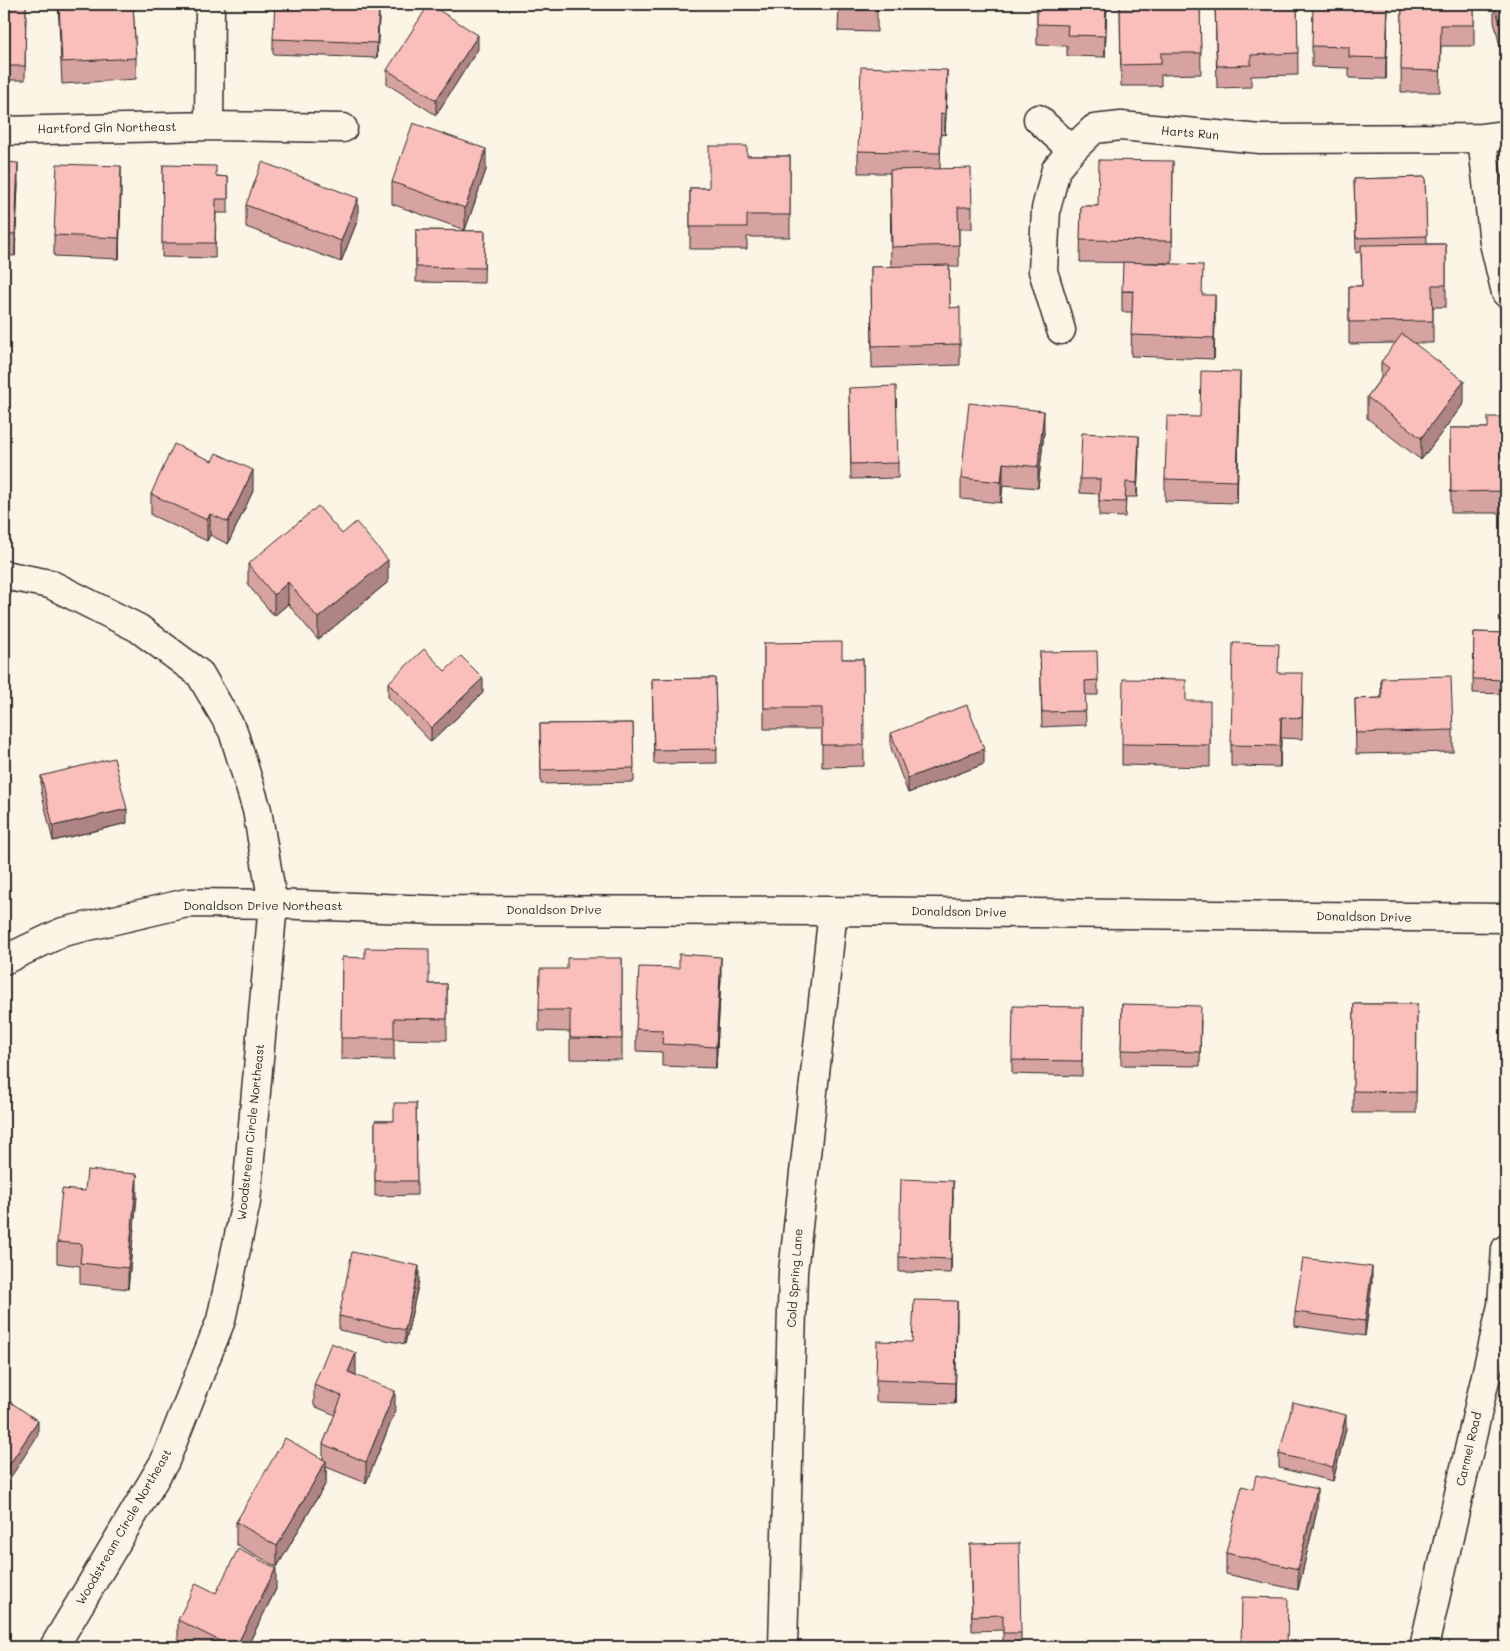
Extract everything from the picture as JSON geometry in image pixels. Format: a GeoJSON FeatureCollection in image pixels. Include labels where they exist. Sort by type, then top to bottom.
{"type":"FeatureCollection","features":[{"type":"Feature","properties":{"kind":"street"},"geometry":{"type":"LineString","coordinates":[[209,126],[210,4]]}},
{"type":"Feature","properties":{"kind":"street"},"geometry":{"type":"LineString","coordinates":[[1038,118],[1072,150]]}},
{"type":"Feature","properties":{"kind":"street","name":"Hartford Gln Northeast"},"geometry":{"type":"LineString","coordinates":[[4,131],[209,126],[343,128]]}},
{"type":"Feature","properties":{"kind":"street","name":"Harts Run"},"geometry":{"type":"LineString","coordinates":[[1061,330],[1044,271],[1046,209],[1056,169],[1094,129],[1121,126],[1260,139],[1494,136]]}},
{"type":"Feature","properties":{"kind":"street"},"geometry":{"type":"LineString","coordinates":[[1494,136],[1494,242],[1506,293]]}},
{"type":"Feature","properties":{"kind":"street","name":"Woodstream Circle Northeast"},"geometry":{"type":"LineString","coordinates":[[4,575],[50,584],[138,628],[200,674],[233,731],[257,810],[273,904],[246,1202],[221,1320],[165,1461],[54,1647]]}},
{"type":"Feature","properties":{"kind":"street","name":"Donaldson Drive Northeast"},"geometry":{"type":"LineString","coordinates":[[4,960],[63,932],[187,903],[412,909]]}},
{"type":"Feature","properties":{"kind":"street","name":"Donaldson Drive"},"geometry":{"type":"LineString","coordinates":[[412,909],[1506,918]]}},
{"type":"Feature","properties":{"kind":"street","name":"Cold Spring Lane"},"geometry":{"type":"LineString","coordinates":[[784,1647],[793,1272],[833,911]]}},
{"type":"Feature","properties":{"kind":"street","name":"Carmel Road"},"geometry":{"type":"LineString","coordinates":[[1424,1647],[1502,1305],[1506,1249]]}},
{"type":"Feature","properties":{"kind":"building"},"geometry":{"type":"Polygon","coordinates":[[[4,4],[26,4],[25,66],[4,66],[4,4]]]}},
{"type":"Feature","properties":{"kind":"building"},"geometry":{"type":"Polygon","coordinates":[[[59,4],[133,4],[136,58],[62,62],[59,4]]]}},
{"type":"Feature","properties":{"kind":"building"},"geometry":{"type":"Polygon","coordinates":[[[275,4],[379,4],[377,43],[273,39],[275,4]]]}},
{"type":"Feature","properties":{"kind":"building"},"geometry":{"type":"Polygon","coordinates":[[[429,4],[478,35],[436,100],[387,70],[429,4]]]}},
{"type":"Feature","properties":{"kind":"building"},"geometry":{"type":"Polygon","coordinates":[[[839,4],[877,4],[877,10],[838,10],[839,4]]]}},
{"type":"Feature","properties":{"kind":"building"},"geometry":{"type":"Polygon","coordinates":[[[1037,4],[1106,4],[1105,36],[1067,35],[1068,25],[1037,24],[1037,4]]]}},
{"type":"Feature","properties":{"kind":"building"},"geometry":{"type":"Polygon","coordinates":[[[1120,4],[1200,4],[1201,53],[1161,53],[1161,64],[1121,65],[1120,4]]]}},
{"type":"Feature","properties":{"kind":"building"},"geometry":{"type":"Polygon","coordinates":[[[1215,4],[1297,4],[1298,53],[1251,55],[1251,65],[1217,66],[1215,4]]]}},
{"type":"Feature","properties":{"kind":"building"},"geometry":{"type":"Polygon","coordinates":[[[1313,4],[1388,4],[1386,58],[1349,57],[1349,47],[1312,46],[1313,4]]]}},
{"type":"Feature","properties":{"kind":"building"},"geometry":{"type":"Polygon","coordinates":[[[1402,4],[1474,4],[1474,25],[1441,25],[1440,71],[1401,70],[1402,4]]]}},
{"type":"Feature","properties":{"kind":"building"},"geometry":{"type":"Polygon","coordinates":[[[1495,4],[1506,4],[1506,51],[1495,4]]]}},
{"type":"Feature","properties":{"kind":"building"},"geometry":{"type":"Polygon","coordinates":[[[861,67],[947,70],[945,114],[941,113],[940,153],[858,151],[861,67]]]}},
{"type":"Feature","properties":{"kind":"building"},"geometry":{"type":"Polygon","coordinates":[[[413,123],[486,149],[465,208],[392,182],[413,123]]]}},
{"type":"Feature","properties":{"kind":"building"},"geometry":{"type":"Polygon","coordinates":[[[709,146],[747,146],[747,156],[790,156],[790,215],[747,215],[747,227],[690,227],[690,188],[709,188],[709,146]]]}},
{"type":"Feature","properties":{"kind":"building"},"geometry":{"type":"Polygon","coordinates":[[[1099,160],[1173,161],[1172,241],[1080,240],[1081,206],[1098,206],[1099,160]]]}},
{"type":"Feature","properties":{"kind":"building"},"geometry":{"type":"Polygon","coordinates":[[[4,162],[18,163],[15,234],[4,234],[4,162]]]}},
{"type":"Feature","properties":{"kind":"building"},"geometry":{"type":"Polygon","coordinates":[[[262,162],[358,198],[341,241],[246,205],[262,162]]]}},
{"type":"Feature","properties":{"kind":"building"},"geometry":{"type":"Polygon","coordinates":[[[57,164],[121,166],[119,238],[54,235],[57,164]]]}},
{"type":"Feature","properties":{"kind":"building"},"geometry":{"type":"Polygon","coordinates":[[[163,165],[216,166],[216,176],[228,177],[228,199],[216,199],[215,243],[162,243],[163,165]]]}},
{"type":"Feature","properties":{"kind":"building"},"geometry":{"type":"Polygon","coordinates":[[[971,168],[972,207],[958,207],[959,245],[892,247],[890,170],[971,168]]]}},
{"type":"Feature","properties":{"kind":"building"},"geometry":{"type":"Polygon","coordinates":[[[1425,177],[1427,236],[1356,238],[1354,179],[1425,177]]]}},
{"type":"Feature","properties":{"kind":"building"},"geometry":{"type":"Polygon","coordinates":[[[416,230],[485,231],[484,268],[416,267],[416,230]]]}},
{"type":"Feature","properties":{"kind":"building"},"geometry":{"type":"Polygon","coordinates":[[[1446,244],[1446,285],[1432,285],[1433,321],[1349,322],[1349,286],[1362,286],[1361,245],[1446,244]]]}},
{"type":"Feature","properties":{"kind":"building"},"geometry":{"type":"Polygon","coordinates":[[[1123,262],[1203,265],[1202,295],[1215,295],[1214,338],[1131,335],[1133,291],[1122,291],[1123,262]]]}},
{"type":"Feature","properties":{"kind":"building"},"geometry":{"type":"Polygon","coordinates":[[[949,265],[950,308],[960,307],[960,344],[872,346],[871,267],[949,265]]]}},
{"type":"Feature","properties":{"kind":"building"},"geometry":{"type":"Polygon","coordinates":[[[1402,334],[1464,381],[1421,438],[1367,397],[1389,368],[1381,362],[1402,334]]]}},
{"type":"Feature","properties":{"kind":"building"},"geometry":{"type":"Polygon","coordinates":[[[1201,371],[1240,372],[1237,481],[1165,479],[1167,416],[1200,417],[1201,371]]]}},
{"type":"Feature","properties":{"kind":"building"},"geometry":{"type":"Polygon","coordinates":[[[896,386],[898,463],[851,464],[849,388],[896,386]]]}},
{"type":"Feature","properties":{"kind":"building"},"geometry":{"type":"Polygon","coordinates":[[[969,403],[1044,411],[1038,467],[1003,463],[1001,482],[961,478],[969,403]]]}},
{"type":"Feature","properties":{"kind":"building"},"geometry":{"type":"Polygon","coordinates":[[[1488,417],[1506,417],[1506,491],[1451,492],[1450,428],[1488,428],[1488,417]]]}},
{"type":"Feature","properties":{"kind":"building"},"geometry":{"type":"Polygon","coordinates":[[[1082,433],[1139,436],[1137,483],[1126,482],[1125,502],[1099,501],[1100,479],[1080,479],[1082,433]]]}},
{"type":"Feature","properties":{"kind":"building"},"geometry":{"type":"Polygon","coordinates":[[[174,444],[212,461],[216,453],[253,470],[228,522],[210,514],[207,520],[151,494],[174,444]]]}},
{"type":"Feature","properties":{"kind":"building"},"geometry":{"type":"Polygon","coordinates":[[[318,506],[342,534],[356,522],[388,560],[318,618],[288,582],[274,595],[248,564],[318,506]]]}},
{"type":"Feature","properties":{"kind":"building"},"geometry":{"type":"Polygon","coordinates":[[[1474,632],[1506,633],[1506,680],[1473,679],[1474,632]]]}},
{"type":"Feature","properties":{"kind":"building"},"geometry":{"type":"Polygon","coordinates":[[[842,642],[842,659],[863,659],[864,745],[822,745],[822,708],[764,708],[764,643],[842,642]]]}},
{"type":"Feature","properties":{"kind":"building"},"geometry":{"type":"Polygon","coordinates":[[[1233,643],[1279,644],[1278,673],[1303,673],[1302,718],[1281,717],[1280,746],[1231,745],[1233,643]]]}},
{"type":"Feature","properties":{"kind":"building"},"geometry":{"type":"Polygon","coordinates":[[[424,649],[445,671],[461,656],[483,678],[431,728],[388,683],[424,649]]]}},
{"type":"Feature","properties":{"kind":"building"},"geometry":{"type":"Polygon","coordinates":[[[1097,651],[1098,680],[1085,681],[1086,711],[1042,712],[1040,652],[1097,651]]]}},
{"type":"Feature","properties":{"kind":"building"},"geometry":{"type":"Polygon","coordinates":[[[1451,676],[1453,730],[1356,733],[1355,699],[1382,698],[1381,678],[1451,676]]]}},
{"type":"Feature","properties":{"kind":"building"},"geometry":{"type":"Polygon","coordinates":[[[715,678],[717,749],[654,750],[652,679],[715,678]]]}},
{"type":"Feature","properties":{"kind":"building"},"geometry":{"type":"Polygon","coordinates":[[[1123,679],[1186,680],[1186,701],[1210,701],[1210,745],[1122,744],[1123,679]]]}},
{"type":"Feature","properties":{"kind":"building"},"geometry":{"type":"Polygon","coordinates":[[[967,705],[984,749],[908,778],[891,733],[967,705]]]}},
{"type":"Feature","properties":{"kind":"building"},"geometry":{"type":"Polygon","coordinates":[[[633,723],[634,768],[541,770],[540,724],[633,723]]]}},
{"type":"Feature","properties":{"kind":"building"},"geometry":{"type":"Polygon","coordinates":[[[114,758],[127,809],[53,826],[41,776],[114,758]]]}},
{"type":"Feature","properties":{"kind":"building"},"geometry":{"type":"Polygon","coordinates":[[[365,948],[429,949],[429,984],[447,984],[447,1019],[394,1018],[394,1038],[341,1038],[342,957],[365,958],[365,948]]]}},
{"type":"Feature","properties":{"kind":"building"},"geometry":{"type":"Polygon","coordinates":[[[679,954],[721,957],[716,1047],[662,1044],[663,1030],[636,1029],[639,967],[679,968],[679,954]]]}},
{"type":"Feature","properties":{"kind":"building"},"geometry":{"type":"Polygon","coordinates":[[[567,958],[622,958],[622,1039],[570,1038],[570,1010],[539,1010],[540,969],[567,969],[567,958]]]}},
{"type":"Feature","properties":{"kind":"building"},"geometry":{"type":"Polygon","coordinates":[[[1122,1004],[1201,1006],[1200,1052],[1121,1050],[1122,1004]]]}},
{"type":"Feature","properties":{"kind":"building"},"geometry":{"type":"Polygon","coordinates":[[[1354,1004],[1417,1004],[1416,1092],[1353,1091],[1354,1004]]]}},
{"type":"Feature","properties":{"kind":"building"},"geometry":{"type":"Polygon","coordinates":[[[1013,1006],[1083,1007],[1082,1061],[1012,1060],[1013,1006]]]}},
{"type":"Feature","properties":{"kind":"building"},"geometry":{"type":"Polygon","coordinates":[[[394,1103],[416,1103],[417,1181],[375,1181],[375,1121],[394,1121],[394,1103]]]}},
{"type":"Feature","properties":{"kind":"building"},"geometry":{"type":"Polygon","coordinates":[[[87,1170],[137,1174],[128,1268],[80,1263],[82,1244],[57,1242],[62,1189],[85,1191],[87,1170]]]}},
{"type":"Feature","properties":{"kind":"building"},"geometry":{"type":"Polygon","coordinates":[[[901,1179],[953,1181],[951,1259],[899,1257],[901,1179]]]}},
{"type":"Feature","properties":{"kind":"building"},"geometry":{"type":"Polygon","coordinates":[[[352,1252],[419,1266],[405,1330],[339,1316],[352,1252]]]}},
{"type":"Feature","properties":{"kind":"building"},"geometry":{"type":"Polygon","coordinates":[[[1303,1258],[1372,1267],[1365,1321],[1295,1312],[1303,1258]]]}},
{"type":"Feature","properties":{"kind":"building"},"geometry":{"type":"Polygon","coordinates":[[[914,1300],[957,1301],[955,1383],[876,1380],[877,1341],[912,1342],[914,1300]]]}},
{"type":"Feature","properties":{"kind":"building"},"geometry":{"type":"Polygon","coordinates":[[[331,1343],[356,1353],[348,1372],[395,1391],[366,1462],[323,1444],[342,1396],[314,1385],[331,1343]]]}},
{"type":"Feature","properties":{"kind":"building"},"geometry":{"type":"Polygon","coordinates":[[[9,1401],[38,1421],[4,1473],[4,1409],[9,1401]]]}},
{"type":"Feature","properties":{"kind":"building"},"geometry":{"type":"Polygon","coordinates":[[[1293,1402],[1346,1415],[1333,1467],[1279,1454],[1293,1402]]]}},
{"type":"Feature","properties":{"kind":"building"},"geometry":{"type":"Polygon","coordinates":[[[285,1438],[326,1461],[277,1546],[236,1522],[285,1438]]]}},
{"type":"Feature","properties":{"kind":"building"},"geometry":{"type":"Polygon","coordinates":[[[1256,1475],[1317,1489],[1298,1569],[1226,1553],[1242,1486],[1253,1489],[1256,1475]]]}},
{"type":"Feature","properties":{"kind":"building"},"geometry":{"type":"Polygon","coordinates":[[[1019,1543],[1021,1633],[1003,1633],[1003,1615],[972,1616],[970,1544],[1019,1543]]]}},
{"type":"Feature","properties":{"kind":"building"},"geometry":{"type":"Polygon","coordinates":[[[238,1549],[276,1568],[236,1647],[232,1647],[178,1620],[196,1583],[216,1593],[238,1549]]]}},
{"type":"Feature","properties":{"kind":"building"},"geometry":{"type":"Polygon","coordinates":[[[1242,1597],[1288,1598],[1287,1647],[1241,1647],[1242,1597]]]}}]}
